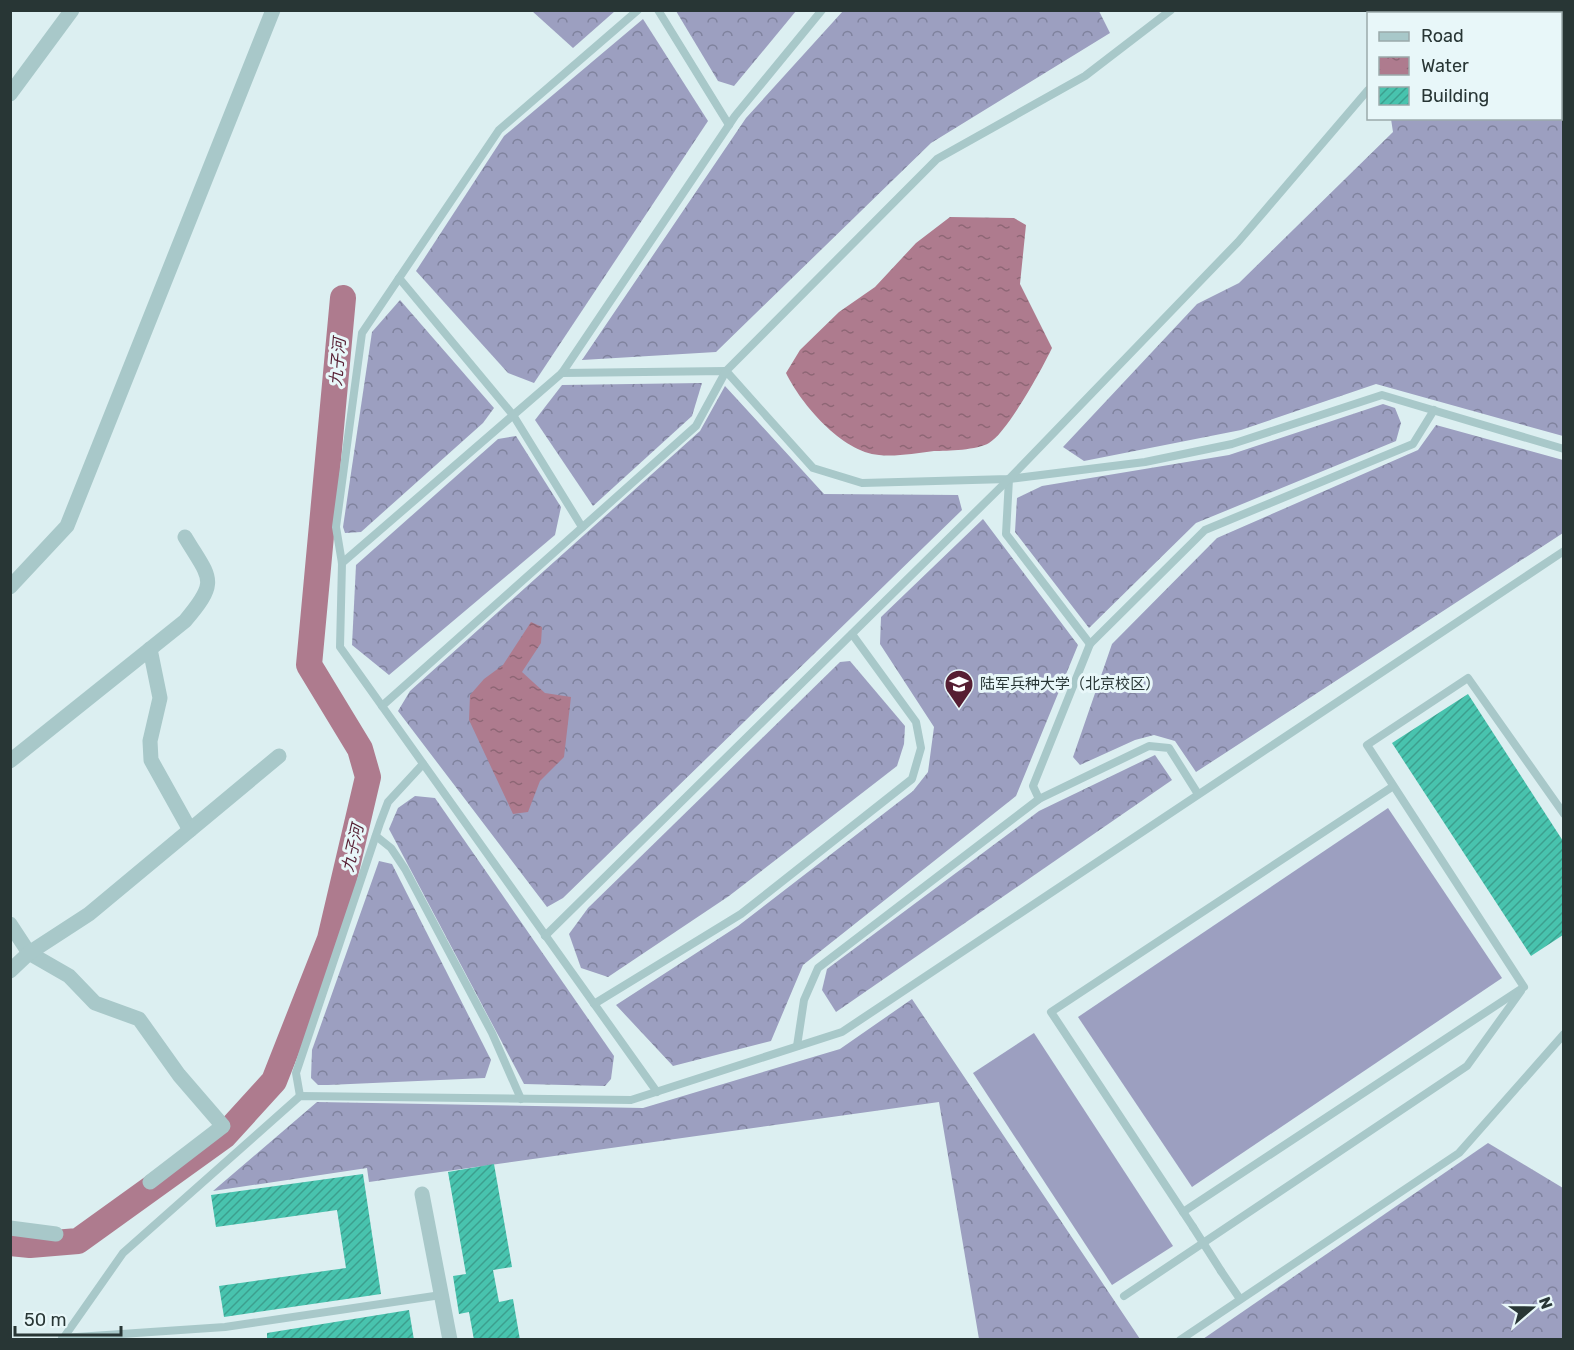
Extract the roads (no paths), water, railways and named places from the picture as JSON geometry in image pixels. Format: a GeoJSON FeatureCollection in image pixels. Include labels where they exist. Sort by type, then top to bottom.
{"type":"FeatureCollection","features":[{"type":"Feature","properties":{"kind":"street"},"geometry":{"type":"LineString","coordinates":[[10,94],[72,10]]}},
{"type":"Feature","properties":{"kind":"street"},"geometry":{"type":"LineString","coordinates":[[10,587],[67,526],[273,10]]}},
{"type":"Feature","properties":{"kind":"street"},"geometry":{"type":"LineString","coordinates":[[10,761],[185,621],[207,596],[208,576],[185,537]]}},
{"type":"Feature","properties":{"kind":"street"},"geometry":{"type":"LineString","coordinates":[[150,649],[160,698],[150,741],[151,760],[190,830]]}},
{"type":"Feature","properties":{"kind":"street"},"geometry":{"type":"LineString","coordinates":[[10,971],[29,953],[89,914],[279,756]]}},
{"type":"Feature","properties":{"kind":"street"},"geometry":{"type":"LineString","coordinates":[[10,924],[29,953],[69,975],[95,1004],[139,1019],[180,1075],[223,1126],[150,1182]]}},
{"type":"Feature","properties":{"kind":"street"},"geometry":{"type":"LineString","coordinates":[[423,1194],[450,1340]]}},
{"type":"Feature","properties":{"kind":"street"},"geometry":{"type":"LineString","coordinates":[[10,1228],[57,1234]]}},
{"type":"Feature","properties":{"kind":"lane"},"geometry":{"type":"LineString","coordinates":[[638,10],[499,130],[362,333],[336,527],[342,563],[340,647],[657,1092]]}},
{"type":"Feature","properties":{"kind":"lane"},"geometry":{"type":"LineString","coordinates":[[658,10],[729,124]]}},
{"type":"Feature","properties":{"kind":"lane"},"geometry":{"type":"LineString","coordinates":[[342,563],[562,373],[729,124],[822,10]]}},
{"type":"Feature","properties":{"kind":"lane"},"geometry":{"type":"LineString","coordinates":[[382,706],[696,426],[726,371],[937,159],[1085,76],[1171,10]]}},
{"type":"Feature","properties":{"kind":"lane"},"geometry":{"type":"LineString","coordinates":[[545,936],[1009,479],[1238,242],[1367,91]]}},
{"type":"Feature","properties":{"kind":"lane"},"geometry":{"type":"LineString","coordinates":[[399,278],[513,415],[582,527]]}},
{"type":"Feature","properties":{"kind":"lane"},"geometry":{"type":"LineString","coordinates":[[562,373],[726,371],[813,468],[862,483],[1009,479],[1145,462],[1232,444],[1383,395],[1563,449]]}},
{"type":"Feature","properties":{"kind":"lane"},"geometry":{"type":"LineString","coordinates":[[1039,799],[1033,786],[1090,644],[1205,530],[1413,444],[1434,411]]}},
{"type":"Feature","properties":{"kind":"lane"},"geometry":{"type":"LineString","coordinates":[[1009,479],[1006,534],[1090,644]]}},
{"type":"Feature","properties":{"kind":"lane"},"geometry":{"type":"LineString","coordinates":[[62,1339],[123,1253],[300,1096],[631,1100],[842,1032],[1563,551]]}},
{"type":"Feature","properties":{"kind":"lane"},"geometry":{"type":"LineString","coordinates":[[594,1005],[741,914],[912,779],[921,748],[916,722],[852,634]]}},
{"type":"Feature","properties":{"kind":"lane"},"geometry":{"type":"LineString","coordinates":[[1524,987],[1392,787],[1367,745],[1468,678],[1563,814]]}},
{"type":"Feature","properties":{"kind":"lane"},"geometry":{"type":"LineString","coordinates":[[798,1046],[804,1000],[818,968],[1039,799],[1149,746],[1169,748],[1198,794]]}},
{"type":"Feature","properties":{"kind":"lane"},"geometry":{"type":"LineString","coordinates":[[300,1096],[296,1074],[388,802],[423,764]]}},
{"type":"Feature","properties":{"kind":"lane"},"geometry":{"type":"LineString","coordinates":[[1240,1299],[1051,1012],[1392,787]]}},
{"type":"Feature","properties":{"kind":"lane"},"geometry":{"type":"LineString","coordinates":[[376,836],[391,848],[405,869],[492,1033],[521,1099]]}},
{"type":"Feature","properties":{"kind":"lane"},"geometry":{"type":"LineString","coordinates":[[1183,1212],[1524,987]]}},
{"type":"Feature","properties":{"kind":"lane"},"geometry":{"type":"LineString","coordinates":[[1124,1296],[1467,1066],[1524,987]]}},
{"type":"Feature","properties":{"kind":"lane"},"geometry":{"type":"LineString","coordinates":[[1180,1340],[1460,1153],[1563,1034]]}},
{"type":"Feature","properties":{"kind":"lane"},"geometry":{"type":"LineString","coordinates":[[62,1339],[225,1328],[441,1295]]}},
{"type":"Feature","properties":{"kind":"water"},"geometry":{"type":"Polygon","coordinates":[[[950,217],[1014,218],[1026,225],[1020,284],[1052,348],[1014,414],[989,443],[970,449],[899,455],[865,452],[837,436],[812,412],[786,373],[800,350],[839,312],[875,287],[916,243],[950,217]]]}},
{"type":"Feature","properties":{"kind":"water"},"geometry":{"type":"Polygon","coordinates":[[[531,622],[542,627],[541,643],[522,672],[545,693],[571,697],[564,757],[540,781],[528,812],[513,814],[469,720],[470,695],[484,679],[503,665],[531,622]]]}},
{"type":"Feature","properties":{"kind":"waterway","name":"九子河"},"geometry":{"type":"LineString","coordinates":[[10,1243],[30,1245],[78,1241],[224,1136],[274,1081],[330,939],[368,777],[360,749],[309,665],[343,298]]}},
{"type":"Feature","properties":{"kind":"place","name":"陆军兵种大学（北京校区）"},"geometry":{"type":"Point","coordinates":[959,710]}}]}
